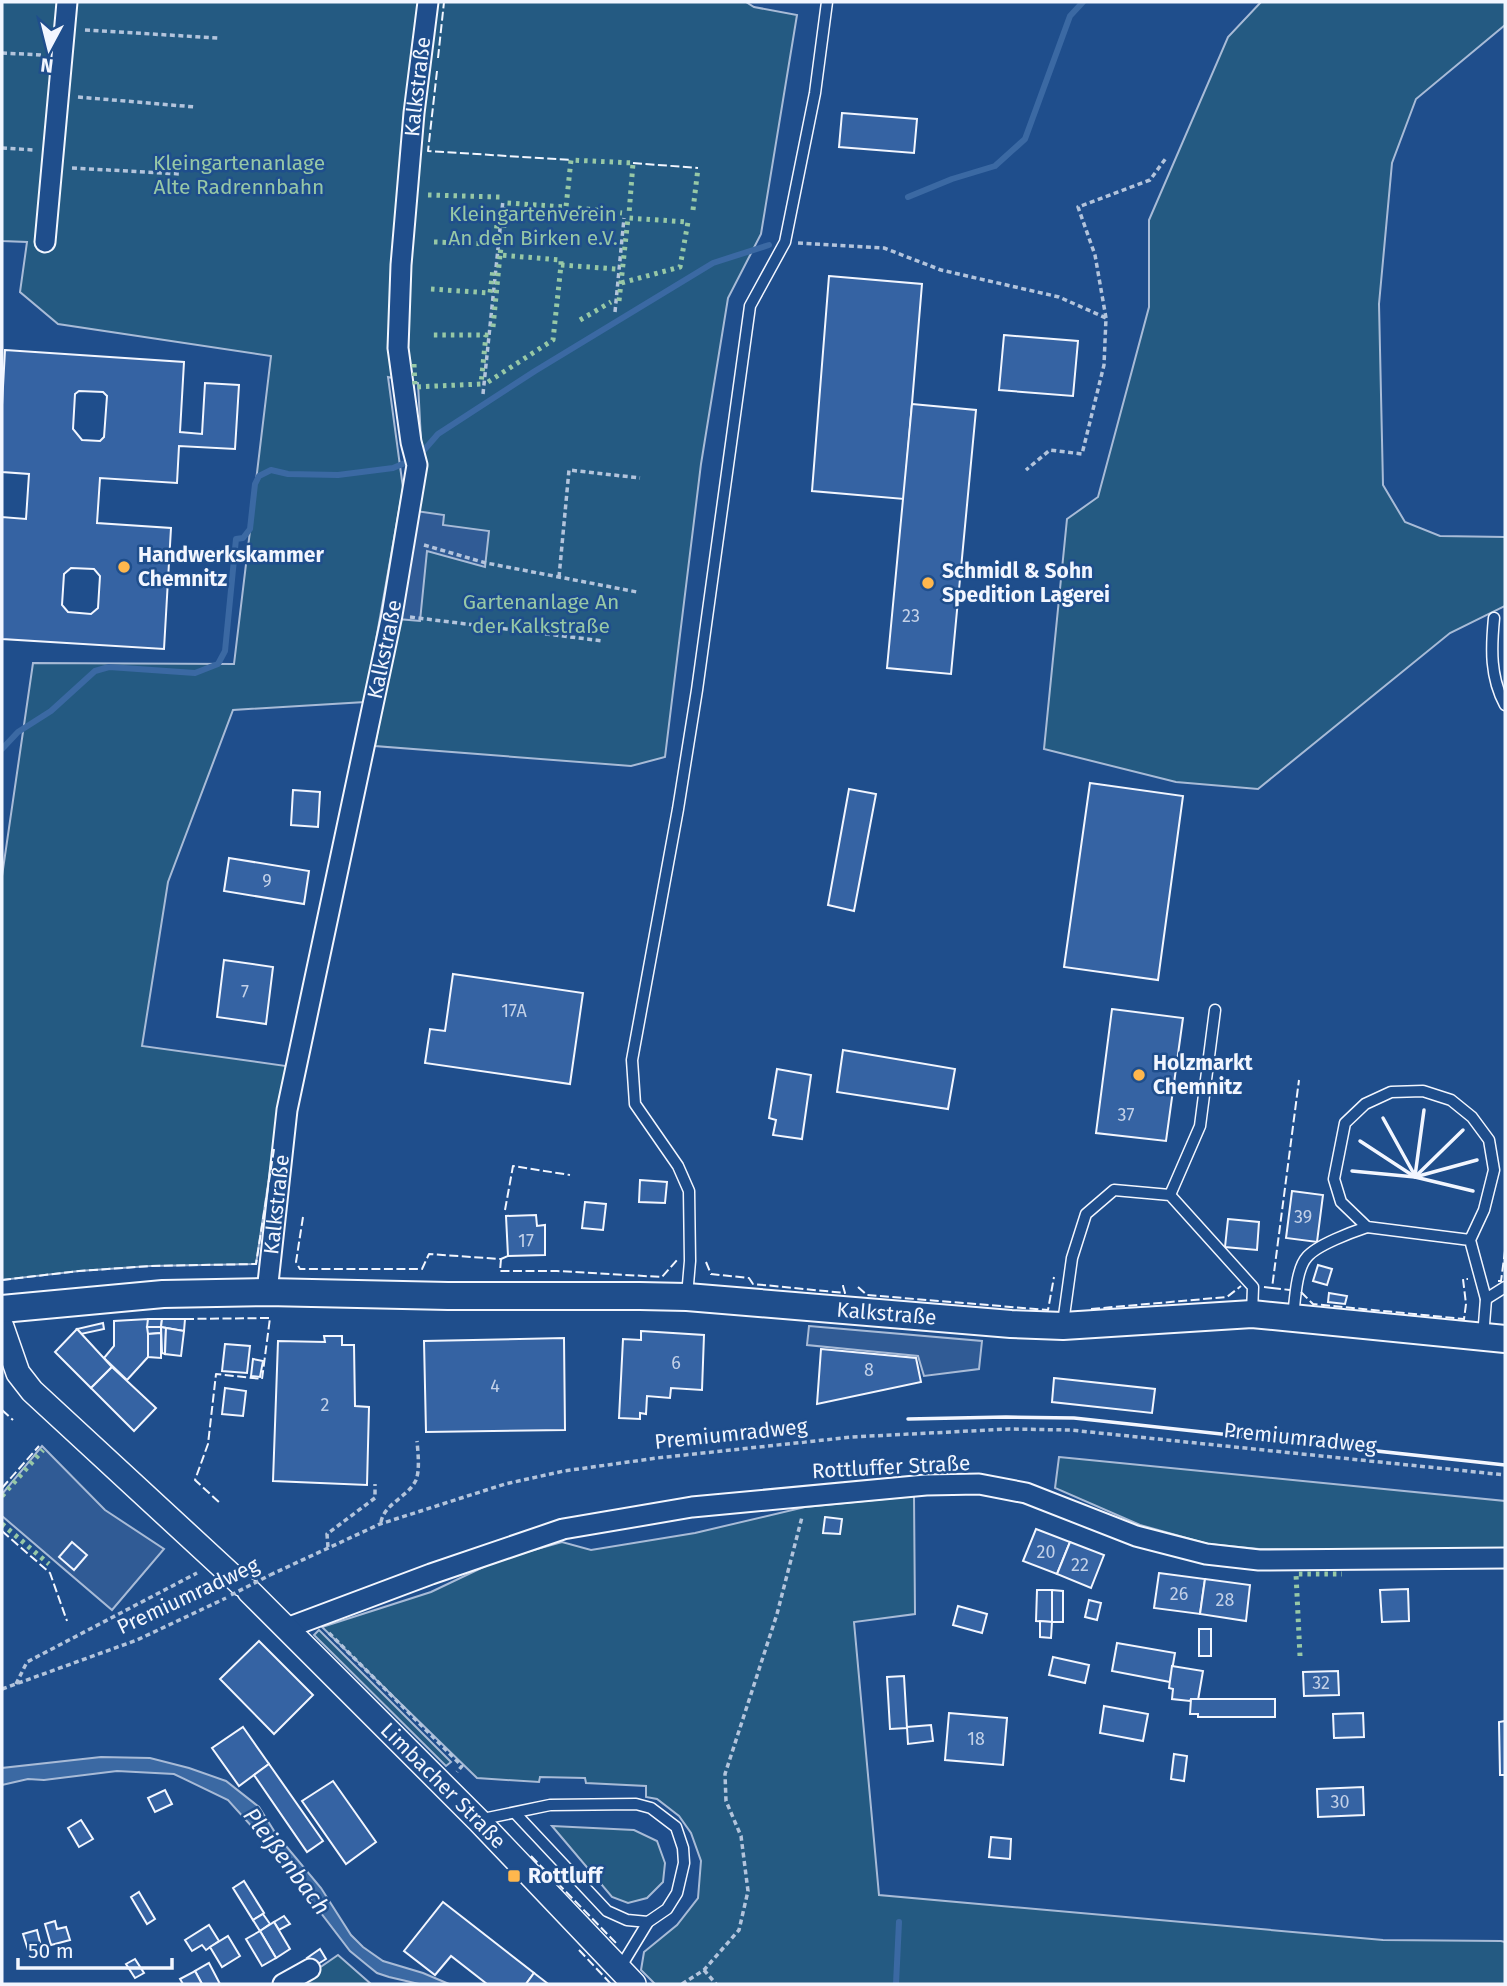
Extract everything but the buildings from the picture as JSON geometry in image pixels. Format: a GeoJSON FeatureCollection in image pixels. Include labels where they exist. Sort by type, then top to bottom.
{"type":"FeatureCollection","features":[{"type":"Feature","properties":{"kind":"main road","name":"Kalkstraße"},"geometry":{"type":"LineString","coordinates":[[2,1310],[163,1294],[267,1292],[687,1297],[1063,1326],[1252,1314],[1494,1338]]}},
{"type":"Feature","properties":{"kind":"street"},"geometry":{"type":"LineString","coordinates":[[45,242],[67,2]]}},
{"type":"Feature","properties":{"kind":"street","name":"Kalkstraße"},"geometry":{"type":"LineString","coordinates":[[267,1292],[288,1110],[392,615],[417,465],[411,442],[398,334],[414,113],[428,2]]}},
{"type":"Feature","properties":{"kind":"street","name":"Limbacher Straße"},"geometry":{"type":"LineString","coordinates":[[2,1327],[18,1373],[32,1391],[217,1562],[240,1590],[293,1626],[627,1977]]}},
{"type":"Feature","properties":{"kind":"street","name":"Rottluffer Straße"},"geometry":{"type":"LineString","coordinates":[[293,1626],[431,1574],[563,1529],[692,1507],[926,1485],[979,1484],[1026,1493],[1136,1536],[1206,1554],[1259,1560],[1505,1559]]}},
{"type":"Feature","properties":{"kind":"street"},"geometry":{"type":"LineString","coordinates":[[283,1984],[310,1969]]}},
{"type":"Feature","properties":{"kind":"lane"},"geometry":{"type":"LineString","coordinates":[[687,1297],[690,1191],[678,1166],[635,1104],[632,1060],[697,690],[750,306],[785,242],[816,93],[827,2]]}},
{"type":"Feature","properties":{"kind":"lane"},"geometry":{"type":"LineString","coordinates":[[1494,618],[1492,669],[1505,705]]}},
{"type":"Feature","properties":{"kind":"lane"},"geometry":{"type":"LineString","coordinates":[[1170,1195],[1200,1126],[1214,1010]]}},
{"type":"Feature","properties":{"kind":"lane"},"geometry":{"type":"LineString","coordinates":[[1367,1227],[1341,1202],[1334,1179],[1345,1123],[1365,1104],[1391,1092],[1423,1091],[1451,1100],[1472,1117],[1489,1140],[1494,1170],[1484,1210],[1470,1240],[1494,1338]]}},
{"type":"Feature","properties":{"kind":"lane"},"geometry":{"type":"LineString","coordinates":[[1063,1326],[1072,1258],[1086,1214],[1114,1190],[1170,1195],[1253,1287],[1252,1314]]}},
{"type":"Feature","properties":{"kind":"lane"},"geometry":{"type":"LineString","coordinates":[[1293,1318],[1301,1268],[1307,1256],[1340,1236],[1367,1227],[1470,1240]]}},
{"type":"Feature","properties":{"kind":"lane"},"geometry":{"type":"LineString","coordinates":[[1486,1299],[1505,1287]]}},
{"type":"Feature","properties":{"kind":"lane"},"geometry":{"type":"LineString","coordinates":[[478,1820],[550,1805],[636,1804],[651,1808],[676,1827],[683,1848],[684,1863],[677,1893],[667,1909],[648,1922],[627,1977]]}},
{"type":"Feature","properties":{"kind":"lane"},"geometry":{"type":"LineString","coordinates":[[514,1813],[607,1910],[627,1920],[648,1922]]}},
{"type":"Feature","properties":{"kind":"path"},"geometry":{"type":"LineString","coordinates":[[65,29],[218,38]]}},
{"type":"Feature","properties":{"kind":"path"},"geometry":{"type":"LineString","coordinates":[[2,53],[62,55]]}},
{"type":"Feature","properties":{"kind":"path"},"geometry":{"type":"LineString","coordinates":[[59,95],[195,107]]}},
{"type":"Feature","properties":{"kind":"path"},"geometry":{"type":"LineString","coordinates":[[2,148],[53,159],[181,174]]}},
{"type":"Feature","properties":{"kind":"path"},"geometry":{"type":"LineString","coordinates":[[1026,470],[1050,450],[1083,454],[1104,365],[1106,318],[1095,255],[1079,207],[1150,180],[1166,158]]}},
{"type":"Feature","properties":{"kind":"path"},"geometry":{"type":"LineString","coordinates":[[483,394],[503,200]]}},
{"type":"Feature","properties":{"kind":"path"},"geometry":{"type":"LineString","coordinates":[[615,313],[624,218]]}},
{"type":"Feature","properties":{"kind":"path"},"geometry":{"type":"LineString","coordinates":[[785,242],[884,248],[941,270],[1059,297],[1106,318]]}},
{"type":"Feature","properties":{"kind":"path"},"geometry":{"type":"LineString","coordinates":[[559,577],[569,470],[640,478]]}},
{"type":"Feature","properties":{"kind":"path"},"geometry":{"type":"LineString","coordinates":[[405,539],[486,563],[637,592]]}},
{"type":"Feature","properties":{"kind":"path"},"geometry":{"type":"LineString","coordinates":[[392,615],[603,641]]}},
{"type":"Feature","properties":{"kind":"path","name":"Premiumradweg"},"geometry":{"type":"LineString","coordinates":[[2,1689],[136,1640],[380,1524],[505,1484],[564,1471],[852,1437],[1009,1429],[1070,1430],[1505,1475]]}},
{"type":"Feature","properties":{"kind":"path"},"geometry":{"type":"LineString","coordinates":[[380,1524],[382,1514],[405,1494],[416,1479],[417,1441]]}},
{"type":"Feature","properties":{"kind":"path"},"geometry":{"type":"LineString","coordinates":[[328,1547],[327,1534],[375,1498],[375,1484]]}},
{"type":"Feature","properties":{"kind":"path"},"geometry":{"type":"LineString","coordinates":[[682,1984],[704,1970],[739,1930],[748,1891],[741,1836],[726,1801],[726,1774],[778,1614],[808,1494]]}},
{"type":"Feature","properties":{"kind":"path"},"geometry":{"type":"LineString","coordinates":[[15,1686],[27,1662],[217,1562]]}},
{"type":"Feature","properties":{"kind":"path"},"geometry":{"type":"LineString","coordinates":[[293,1626],[322,1627],[462,1766],[444,1786]]}},
{"type":"Feature","properties":{"kind":"path"},"geometry":{"type":"LineString","coordinates":[[704,1970],[716,1984]]}},
{"type":"Feature","properties":{"kind":"green space"},"geometry":{"type":"Polygon","coordinates":[[[2,2],[746,2],[754,7],[797,15],[761,234],[728,298],[701,464],[665,757],[631,766],[375,746],[416,511],[421,440],[418,383],[388,377],[403,488],[365,702],[233,710],[168,882],[142,1046],[286,1066],[256,1264],[150,1266],[2,1280],[2,876],[33,663],[234,664],[271,356],[58,324],[20,292],[27,242],[2,241],[2,2]]]}},
{"type":"Feature","properties":{"kind":"green space"},"geometry":{"type":"Polygon","coordinates":[[[1261,2],[1505,2],[1505,25],[1416,99],[1392,163],[1379,304],[1383,485],[1405,522],[1440,536],[1505,537],[1505,606],[1450,633],[1258,789],[1176,782],[1044,749],[1067,519],[1098,497],[1149,307],[1149,220],[1228,37],[1261,2]]]}},
{"type":"Feature","properties":{"kind":"green space"},"geometry":{"type":"Polygon","coordinates":[[[1059,1457],[1505,1501],[1505,1550],[1259,1549],[1208,1544],[1140,1525],[1055,1488],[1059,1457]]]}},
{"type":"Feature","properties":{"kind":"green space"},"geometry":{"type":"Polygon","coordinates":[[[914,1496],[915,1614],[854,1622],[879,1895],[1383,1940],[1501,1941],[1505,1942],[1505,1984],[655,1984],[641,1970],[644,1952],[677,1925],[698,1898],[701,1861],[691,1833],[679,1816],[657,1799],[646,1797],[646,1786],[586,1783],[585,1778],[540,1777],[539,1782],[477,1778],[322,1627],[431,1592],[498,1560],[562,1542],[591,1550],[695,1533],[805,1507],[914,1496]]]}},
{"type":"Feature","properties":{"kind":"green space"},"geometry":{"type":"Polygon","coordinates":[[[319,1630],[451,1762],[446,1766],[314,1635],[319,1630]]]}},
{"type":"Feature","properties":{"kind":"green space"},"geometry":{"type":"Polygon","coordinates":[[[552,1826],[634,1830],[657,1841],[665,1863],[663,1882],[647,1898],[628,1903],[612,1897],[552,1826]]]}},
{"type":"Feature","properties":{"kind":"green space"},"geometry":{"type":"Polygon","coordinates":[[[338,1955],[371,1984],[296,1984],[338,1955]]]}},
{"type":"Feature","properties":{"kind":"shaded area"},"geometry":{"type":"Polygon","coordinates":[[[416,511],[444,515],[443,525],[489,531],[485,567],[427,551],[420,621],[398,619],[416,511]]]}},
{"type":"Feature","properties":{"kind":"shaded area"},"geometry":{"type":"Polygon","coordinates":[[[809,1326],[982,1341],[979,1369],[924,1376],[918,1356],[807,1345],[809,1326]]]}},
{"type":"Feature","properties":{"kind":"shaded area"},"geometry":{"type":"Polygon","coordinates":[[[42,1446],[105,1510],[164,1549],[112,1610],[2,1516],[2,1494],[42,1446]]]}},
{"type":"Feature","properties":{"kind":"water","name":"Pleißenbach"},"geometry":{"type":"Polygon","coordinates":[[[101,1757],[150,1758],[226,1781],[259,1807],[276,1834],[321,1888],[351,1935],[363,1947],[383,1961],[449,1984],[419,1984],[377,1973],[350,1951],[272,1849],[228,1800],[174,1774],[117,1771],[44,1780],[28,1779],[2,1785],[2,1768],[101,1757]]]}},
{"type":"Feature","properties":{"kind":"waterway"},"geometry":{"type":"LineString","coordinates":[[908,197],[952,179],[995,166],[1025,139],[1070,16],[1083,2]]}},
{"type":"Feature","properties":{"kind":"waterway"},"geometry":{"type":"LineString","coordinates":[[2,749],[18,732],[51,711],[95,671],[109,667],[195,673],[218,664],[225,651],[236,539],[243,538],[250,529],[255,484],[259,476],[271,470],[288,474],[338,475],[393,468],[405,463],[425,449],[438,434],[535,371],[713,263],[769,245]]}},
{"type":"Feature","properties":{"kind":"waterway"},"geometry":{"type":"LineString","coordinates":[[896,1984],[899,1922]]}},
{"type":"Feature","properties":{"kind":"hedge"},"geometry":{"type":"LineString","coordinates":[[488,382],[553,340],[561,265],[561,260],[500,255],[507,203],[566,207],[571,160],[633,163],[629,214]]}},
{"type":"Feature","properties":{"kind":"hedge"},"geometry":{"type":"LineString","coordinates":[[693,210],[698,168]]}},
{"type":"Feature","properties":{"kind":"hedge"},"geometry":{"type":"LineString","coordinates":[[428,195],[500,197]]}},
{"type":"Feature","properties":{"kind":"hedge"},"geometry":{"type":"LineString","coordinates":[[578,208],[622,213]]}},
{"type":"Feature","properties":{"kind":"hedge"},"geometry":{"type":"LineString","coordinates":[[619,301],[628,218],[688,222],[680,267],[621,283]]}},
{"type":"Feature","properties":{"kind":"hedge"},"geometry":{"type":"LineString","coordinates":[[434,242],[495,244],[497,224]]}},
{"type":"Feature","properties":{"kind":"hedge"},"geometry":{"type":"LineString","coordinates":[[493,327],[500,255]]}},
{"type":"Feature","properties":{"kind":"hedge"},"geometry":{"type":"LineString","coordinates":[[561,265],[616,269]]}},
{"type":"Feature","properties":{"kind":"hedge"},"geometry":{"type":"LineString","coordinates":[[431,289],[490,293],[493,269]]}},
{"type":"Feature","properties":{"kind":"hedge"},"geometry":{"type":"LineString","coordinates":[[580,320],[611,302]]}},
{"type":"Feature","properties":{"kind":"hedge"},"geometry":{"type":"LineString","coordinates":[[414,364],[415,387],[481,384],[486,335],[431,335]]}},
{"type":"Feature","properties":{"kind":"hedge"},"geometry":{"type":"LineString","coordinates":[[2,1496],[43,1450]]}},
{"type":"Feature","properties":{"kind":"hedge"},"geometry":{"type":"LineString","coordinates":[[2,1524],[49,1564]]}},
{"type":"Feature","properties":{"kind":"hedge"},"geometry":{"type":"LineString","coordinates":[[1300,1656],[1296,1574],[1342,1574]]}},
{"type":"Feature","properties":{"kind":"fence"},"geometry":{"type":"LineString","coordinates":[[438,58],[444,2]]}},
{"type":"Feature","properties":{"kind":"fence"},"geometry":{"type":"LineString","coordinates":[[437,71],[428,151],[571,160]]}},
{"type":"Feature","properties":{"kind":"fence"},"geometry":{"type":"LineString","coordinates":[[633,163],[698,168]]}},
{"type":"Feature","properties":{"kind":"fence"},"geometry":{"type":"LineString","coordinates":[[1264,1287],[1272,1288],[1299,1080]]}},
{"type":"Feature","properties":{"kind":"fence"},"geometry":{"type":"LineString","coordinates":[[2,1280],[150,1266],[256,1264],[274,1149]]}},
{"type":"Feature","properties":{"kind":"fence"},"geometry":{"type":"LineString","coordinates":[[505,1210],[513,1166],[570,1175]]}},
{"type":"Feature","properties":{"kind":"fence"},"geometry":{"type":"LineString","coordinates":[[303,1217],[296,1262],[300,1269],[422,1269],[429,1254],[501,1259],[508,1256]]}},
{"type":"Feature","properties":{"kind":"fence"},"geometry":{"type":"LineString","coordinates":[[1498,1281],[1501,1281],[1505,1251]]}},
{"type":"Feature","properties":{"kind":"fence"},"geometry":{"type":"LineString","coordinates":[[501,1259],[500,1271],[557,1271],[662,1277],[677,1260]]}},
{"type":"Feature","properties":{"kind":"fence"},"geometry":{"type":"LineString","coordinates":[[706,1262],[711,1274],[749,1278],[753,1284],[845,1293],[845,1286]]}},
{"type":"Feature","properties":{"kind":"fence"},"geometry":{"type":"LineString","coordinates":[[858,1287],[867,1295],[1048,1310],[1054,1277]]}},
{"type":"Feature","properties":{"kind":"fence"},"geometry":{"type":"LineString","coordinates":[[1301,1292],[1313,1304],[1464,1319],[1466,1304],[1463,1279],[1468,1279]]}},
{"type":"Feature","properties":{"kind":"fence"},"geometry":{"type":"LineString","coordinates":[[1091,1309],[1227,1297],[1241,1286]]}},
{"type":"Feature","properties":{"kind":"fence"},"geometry":{"type":"LineString","coordinates":[[1272,1288],[1290,1290]]}},
{"type":"Feature","properties":{"kind":"fence"},"geometry":{"type":"LineString","coordinates":[[185,1319],[270,1318],[262,1379],[216,1374],[208,1444],[195,1480],[221,1504]]}},
{"type":"Feature","properties":{"kind":"fence"},"geometry":{"type":"LineString","coordinates":[[2,1410],[13,1420]]}},
{"type":"Feature","properties":{"kind":"fence"},"geometry":{"type":"LineString","coordinates":[[2,1488],[39,1446]]}},
{"type":"Feature","properties":{"kind":"fence"},"geometry":{"type":"LineString","coordinates":[[2,1531],[50,1573],[67,1621]]}},
{"type":"Feature","properties":{"kind":"fence"},"geometry":{"type":"LineString","coordinates":[[531,1856],[618,1945]]}},
{"type":"Feature","properties":{"kind":"fence"},"geometry":{"type":"LineString","coordinates":[[579,1950],[611,1984]]}},
{"type":"Feature","properties":{"kind":"wall"},"geometry":{"type":"LineString","coordinates":[[1415,1176],[1424,1110]]}},
{"type":"Feature","properties":{"kind":"wall"},"geometry":{"type":"LineString","coordinates":[[1383,1118],[1414,1174]]}},
{"type":"Feature","properties":{"kind":"wall"},"geometry":{"type":"LineString","coordinates":[[1418,1174],[1463,1130]]}},
{"type":"Feature","properties":{"kind":"wall"},"geometry":{"type":"LineString","coordinates":[[1360,1141],[1415,1177],[1477,1160]]}},
{"type":"Feature","properties":{"kind":"wall"},"geometry":{"type":"LineString","coordinates":[[1352,1171],[1415,1177],[1473,1191]]}},
{"type":"Feature","properties":{"kind":"wall"},"geometry":{"type":"LineString","coordinates":[[908,1419],[1074,1418],[1505,1465]]}},
{"type":"Feature","properties":{"kind":"place","name":"Handwerkskammer Chemnitz"},"geometry":{"type":"Point","coordinates":[124,567]}},
{"type":"Feature","properties":{"kind":"place","name":"Schmidl & Sohn Spedition Lagerei"},"geometry":{"type":"Point","coordinates":[928,583]}},
{"type":"Feature","properties":{"kind":"place","name":"Holzmarkt Chemnitz"},"geometry":{"type":"Point","coordinates":[1139,1075]}},
{"type":"Feature","properties":{"kind":"place","name":"Rottluff"},"geometry":{"type":"Point","coordinates":[514,1876]}},
{"type":"Feature","properties":{"kind":"park label","name":"Kleingartenanlage Alte Radrennbahn"},"geometry":{"type":"Point","coordinates":[239,175]}},
{"type":"Feature","properties":{"kind":"park label","name":"Kleingartenverein An den Birken e.V."},"geometry":{"type":"Point","coordinates":[533,226]}},
{"type":"Feature","properties":{"kind":"park label","name":"Gartenanlage An der Kalkstraße"},"geometry":{"type":"Point","coordinates":[541,614]}}]}
